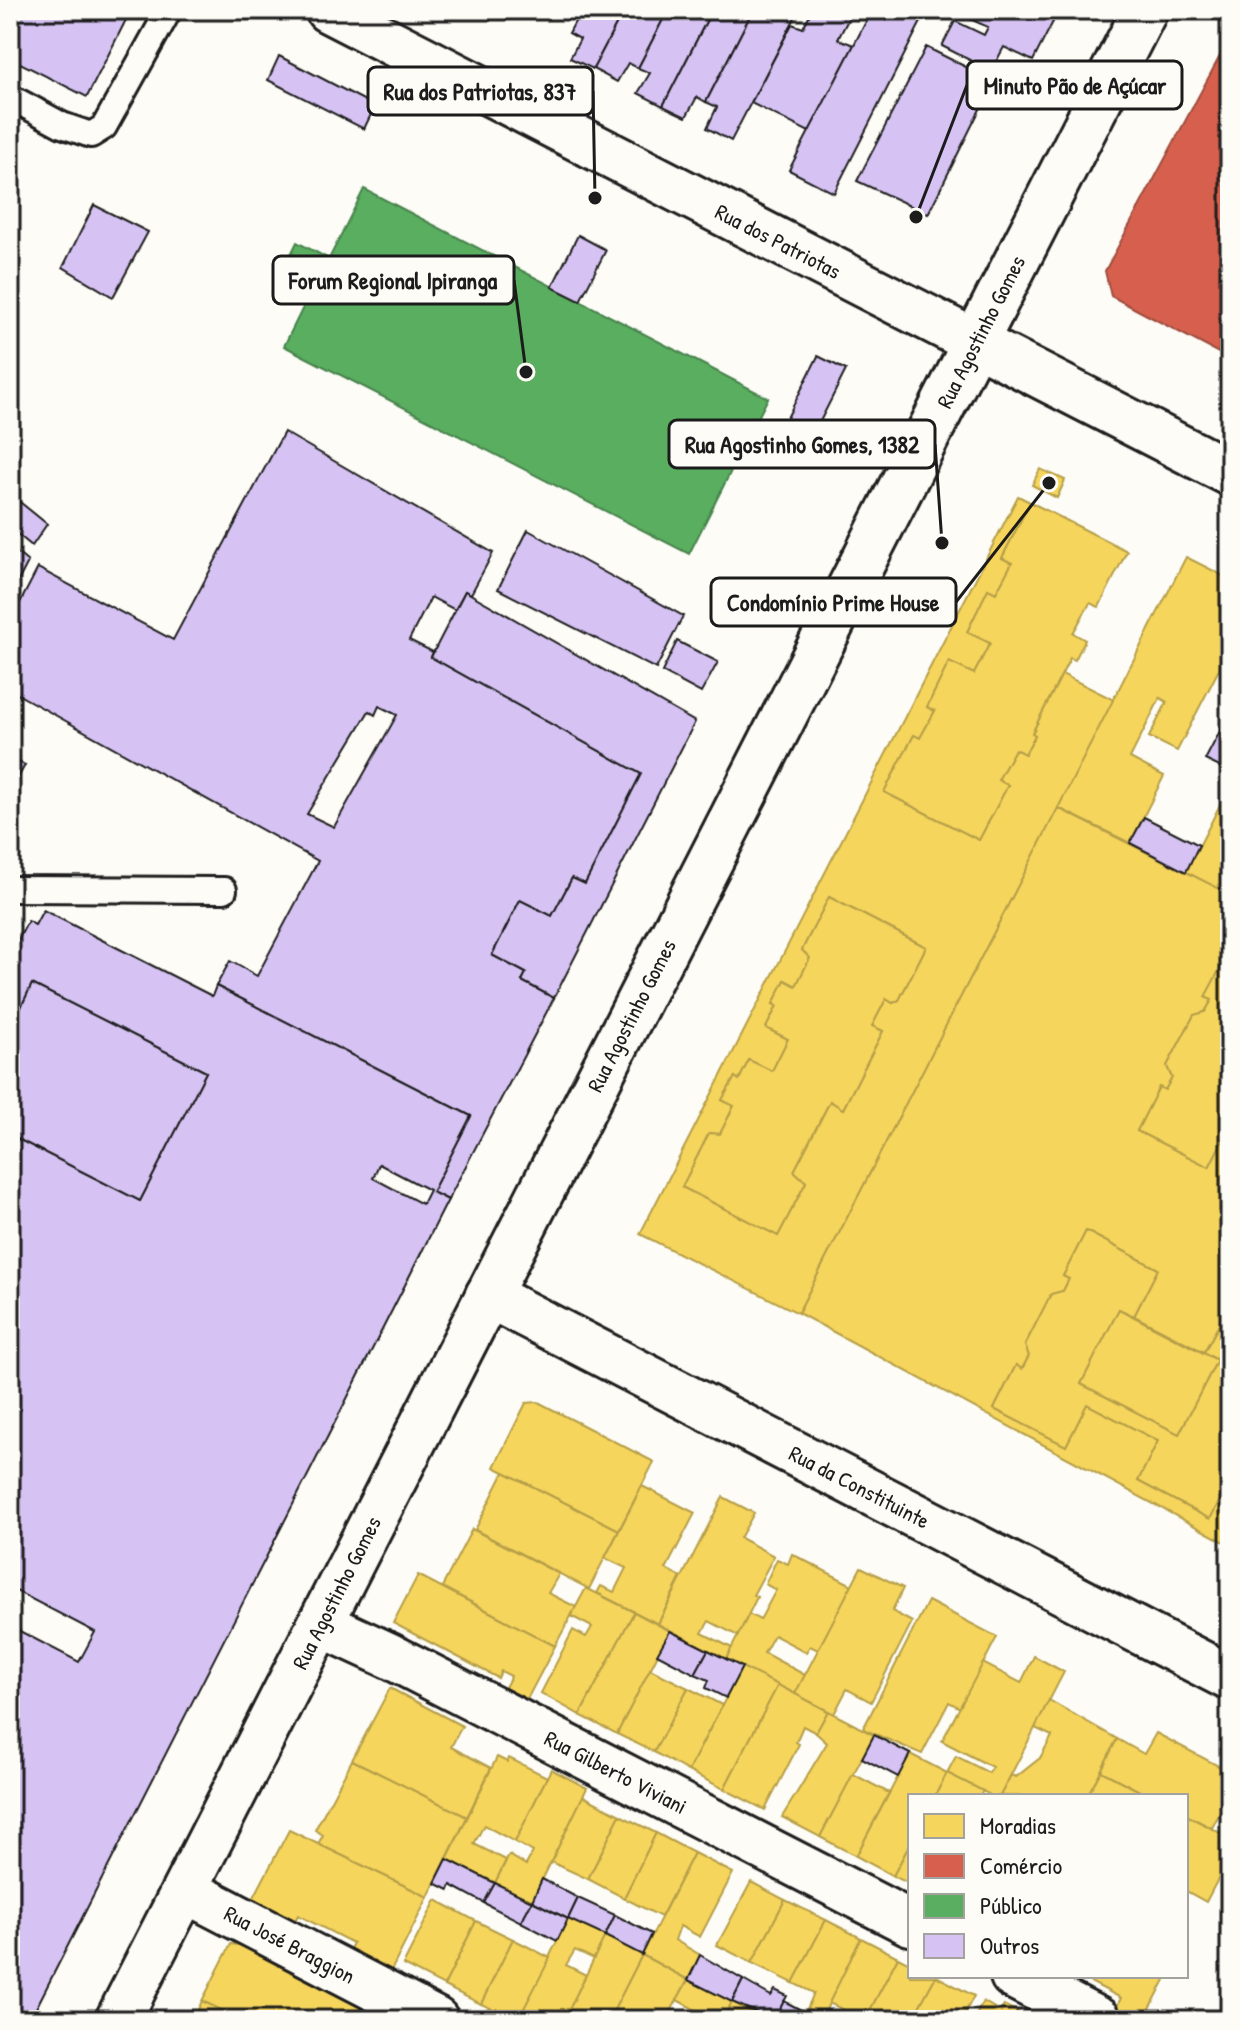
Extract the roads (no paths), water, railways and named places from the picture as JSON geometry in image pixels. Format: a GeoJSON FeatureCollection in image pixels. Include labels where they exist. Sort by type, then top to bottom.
{"type":"FeatureCollection","features":[{"type":"Feature","properties":{"kind":"street","name":"Rua dos Patriotas"},"geometry":{"type":"LineString","coordinates":[[328,10],[1230,473]]}},
{"type":"Feature","properties":{"kind":"street","name":"Rua Agostinho Gomes"},"geometry":{"type":"LineString","coordinates":[[118,2020],[1145,10]]}},
{"type":"Feature","properties":{"kind":"street","name":"Rua da Constituinte"},"geometry":{"type":"LineString","coordinates":[[488,1295],[1230,1678]]}},
{"type":"Feature","properties":{"kind":"street","name":"Rua Gilberto Viviani"},"geometry":{"type":"LineString","coordinates":[[321,1624],[390,1656],[908,1922]]}},
{"type":"Feature","properties":{"kind":"street","name":"Rua José Braggion"},"geometry":{"type":"LineString","coordinates":[[185,1890],[436,2020]]}},
{"type":"Feature","properties":{"kind":"street"},"geometry":{"type":"LineString","coordinates":[[1017,1978],[1098,2020]]}},
{"type":"Feature","properties":{"kind":"lane"},"geometry":{"type":"LineString","coordinates":[[10,97],[62,125],[91,135],[104,127],[169,10]]}},
{"type":"Feature","properties":{"kind":"lane"},"geometry":{"type":"LineString","coordinates":[[10,889],[224,890]]}},
{"type":"Feature","properties":{"kind":"place","name":"Rua dos Patriotas, 837"},"geometry":{"type":"Point","coordinates":[595,198]}},
{"type":"Feature","properties":{"kind":"place","name":"Minuto Pão de Açúcar"},"geometry":{"type":"Point","coordinates":[916,217]}},
{"type":"Feature","properties":{"kind":"place","name":"Forum Regional Ipiranga"},"geometry":{"type":"Point","coordinates":[526,372]}},
{"type":"Feature","properties":{"kind":"place","name":"Condomínio Prime House"},"geometry":{"type":"Point","coordinates":[1049,483]}},
{"type":"Feature","properties":{"kind":"place","name":"Rua Agostinho Gomes, 1382"},"geometry":{"type":"Point","coordinates":[942,543]}}]}
